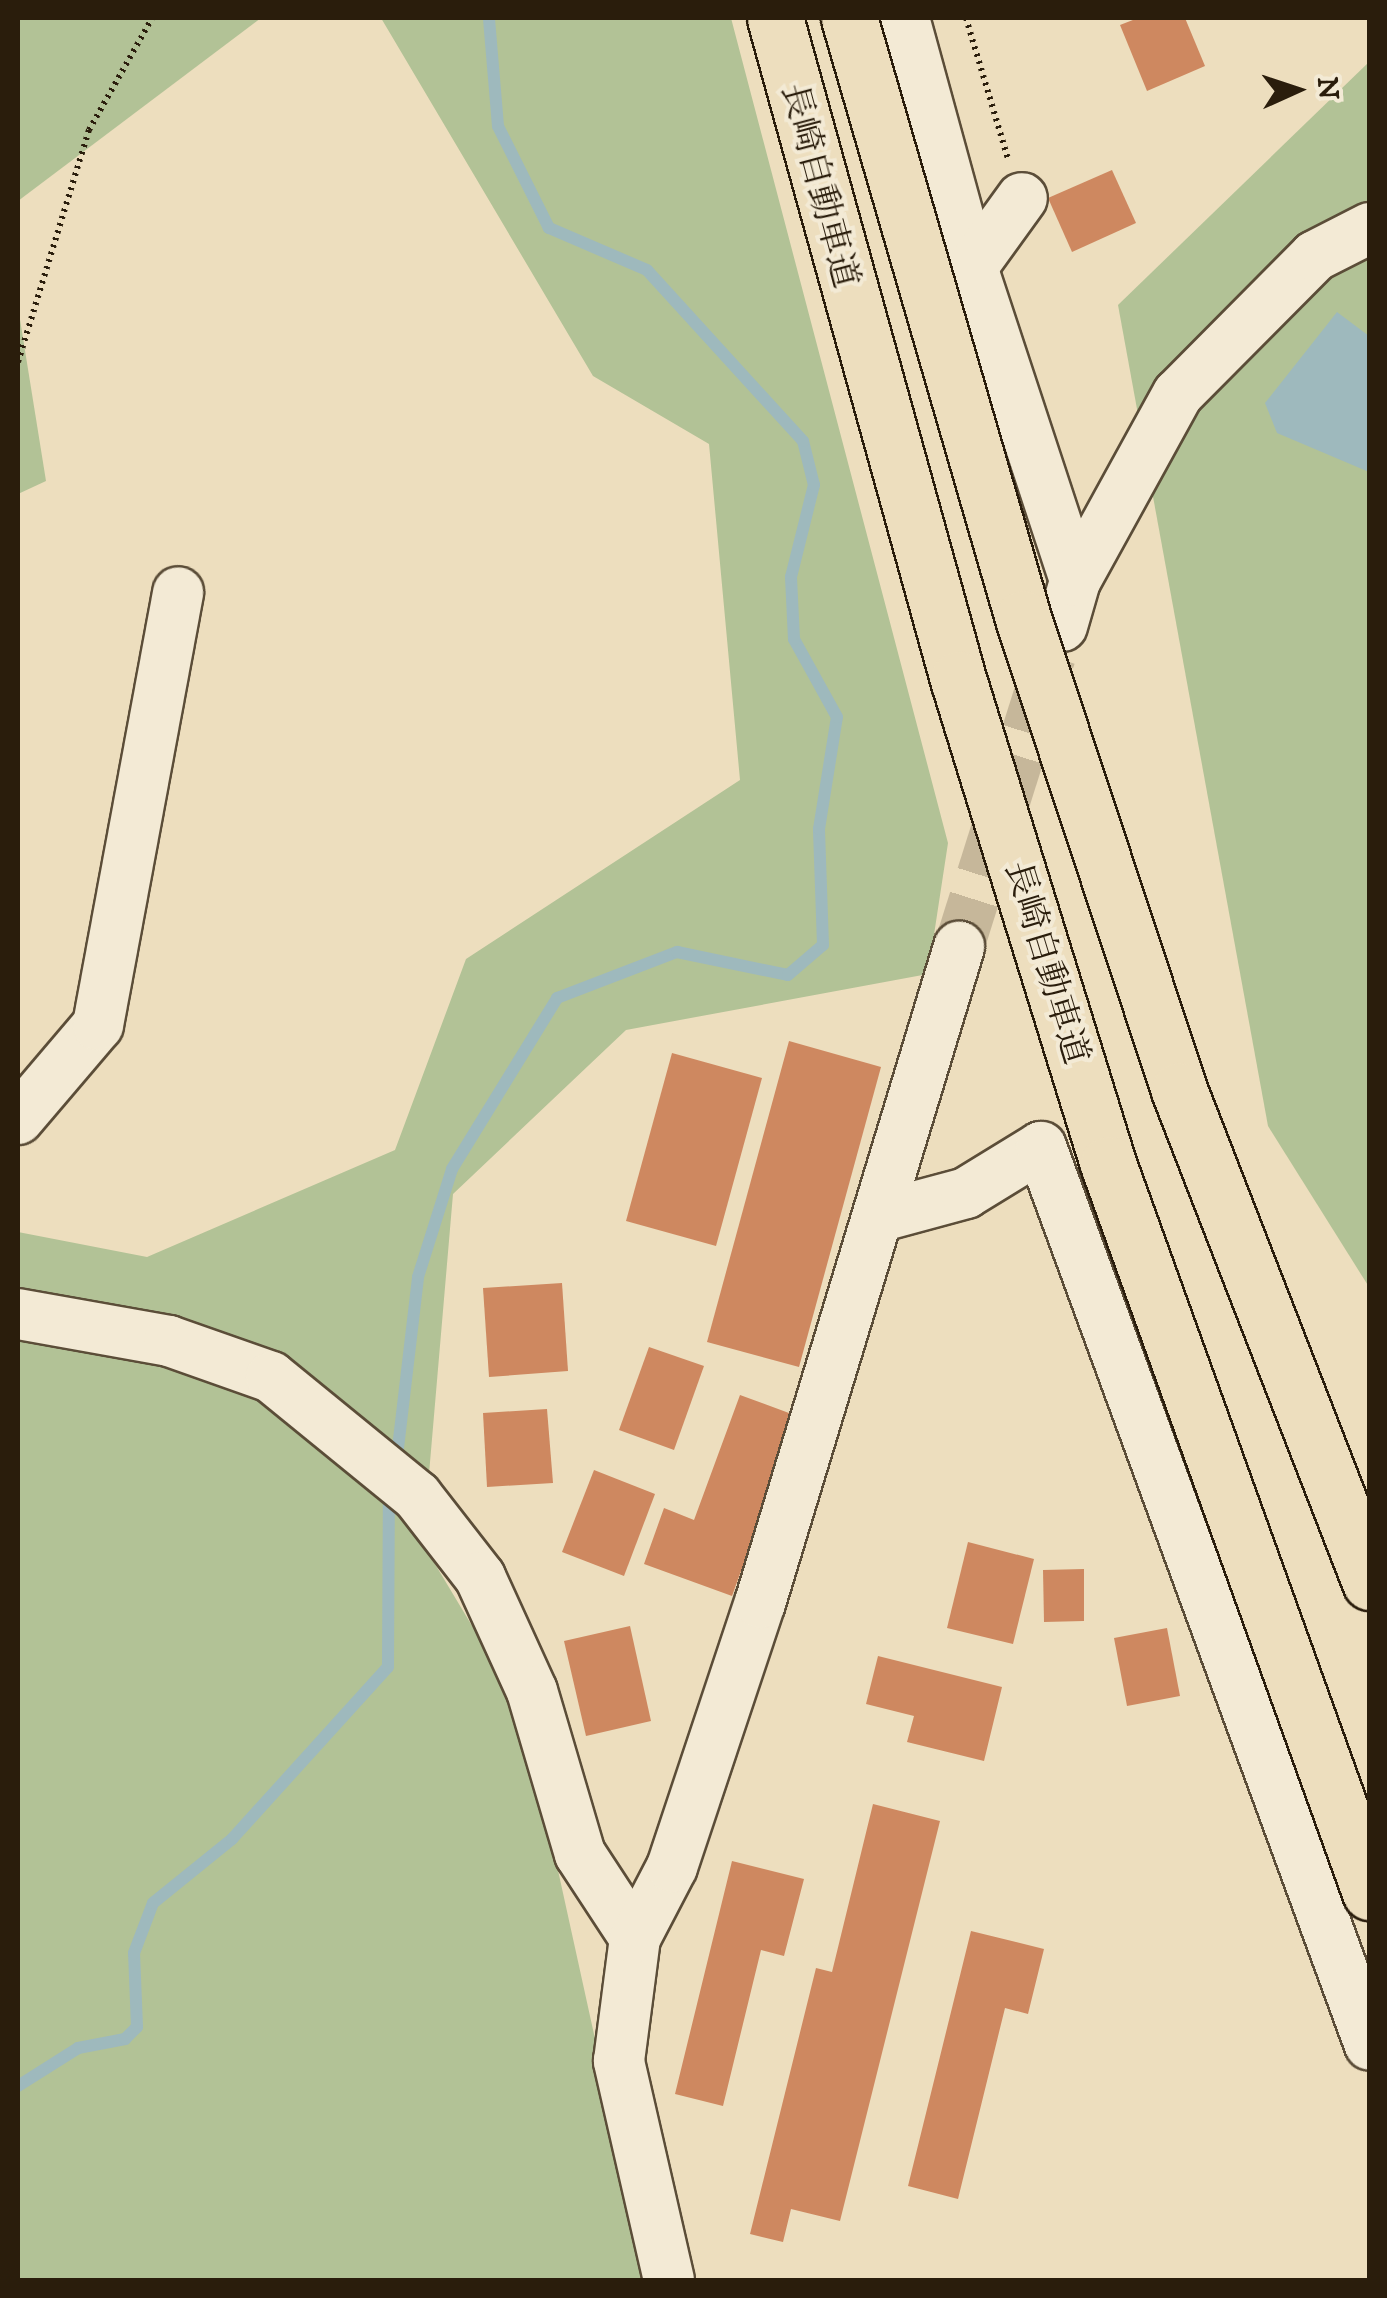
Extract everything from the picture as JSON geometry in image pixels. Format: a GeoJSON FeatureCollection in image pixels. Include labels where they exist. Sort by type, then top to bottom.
{"type":"FeatureCollection","features":[{"type":"Feature","properties":{"kind":"highway","name":"長崎自動車道"},"geometry":{"type":"LineString","coordinates":[[775,18],[953,661],[1108,1164],[1370,1892]]}},
{"type":"Feature","properties":{"kind":"highway","name":"長崎自動車道"},"geometry":{"type":"LineString","coordinates":[[850,18],[1023,618],[1180,1090],[1370,1582]]}},
{"type":"Feature","properties":{"kind":"street"},"geometry":{"type":"LineString","coordinates":[[904,18],[1068,603],[1178,394],[1315,256],[1370,228]]}},
{"type":"Feature","properties":{"kind":"street"},"geometry":{"type":"LineString","coordinates":[[972,267],[1022,198]]}},
{"type":"Feature","properties":{"kind":"street"},"geometry":{"type":"LineString","coordinates":[[18,1118],[98,1025],[178,592]]}},
{"type":"Feature","properties":{"kind":"street"},"geometry":{"type":"LineString","coordinates":[[669,2280],[618,2060],[635,1938],[672,1867],[881,1216],[959,947]]}},
{"type":"Feature","properties":{"kind":"street"},"geometry":{"type":"LineString","coordinates":[[881,1216],[966,1193],[1040,1147],[1370,2045]]}},
{"type":"Feature","properties":{"kind":"street"},"geometry":{"type":"LineString","coordinates":[[18,1314],[170,1342],[271,1377],[369,1450],[417,1496],[480,1578],[532,1692],[580,1854],[635,1938]]}},
{"type":"Feature","properties":{"kind":"path"},"geometry":{"type":"LineString","coordinates":[[18,362],[89,130],[152,18]]}},
{"type":"Feature","properties":{"kind":"path"},"geometry":{"type":"LineString","coordinates":[[966,18],[1022,198]]}},
{"type":"Feature","properties":{"kind":"green space"},"geometry":{"type":"Polygon","coordinates":[[[18,18],[261,18],[18,201],[18,18]]]}},
{"type":"Feature","properties":{"kind":"green space"},"geometry":{"type":"Polygon","coordinates":[[[381,18],[731,18],[948,843],[928,974],[626,1030],[453,1194],[423,1544],[523,1711],[648,2280],[18,2280],[18,1232],[147,1257],[395,1150],[466,959],[740,780],[709,444],[593,376],[381,18]]]}},
{"type":"Feature","properties":{"kind":"green space"},"geometry":{"type":"Polygon","coordinates":[[[1369,62],[1369,1287],[1268,1126],[1118,305],[1369,62]]]}},
{"type":"Feature","properties":{"kind":"green space"},"geometry":{"type":"Polygon","coordinates":[[[18,307],[46,481],[18,494],[18,307]]]}},
{"type":"Feature","properties":{"kind":"water"},"geometry":{"type":"Polygon","coordinates":[[[1337,312],[1369,336],[1369,472],[1277,433],[1265,403],[1337,312]]]}},
{"type":"Feature","properties":{"kind":"building"},"geometry":{"type":"Polygon","coordinates":[[[1138,18],[1185,18],[1205,66],[1147,91],[1120,25],[1138,18]]]}},
{"type":"Feature","properties":{"kind":"building"},"geometry":{"type":"Polygon","coordinates":[[[1112,170],[1136,223],[1072,252],[1048,198],[1112,170]]]}},
{"type":"Feature","properties":{"kind":"building"},"geometry":{"type":"Polygon","coordinates":[[[789,1041],[881,1067],[799,1367],[707,1342],[789,1041]]]}},
{"type":"Feature","properties":{"kind":"building"},"geometry":{"type":"Polygon","coordinates":[[[672,1053],[762,1078],[716,1246],[626,1221],[672,1053]]]}},
{"type":"Feature","properties":{"kind":"building"},"geometry":{"type":"Polygon","coordinates":[[[562,1283],[568,1371],[489,1377],[483,1288],[562,1283]]]}},
{"type":"Feature","properties":{"kind":"building"},"geometry":{"type":"Polygon","coordinates":[[[649,1347],[704,1366],[674,1450],[619,1430],[649,1347]]]}},
{"type":"Feature","properties":{"kind":"building"},"geometry":{"type":"Polygon","coordinates":[[[740,1395],[797,1416],[732,1596],[644,1564],[664,1508],[694,1520],[740,1395]]]}},
{"type":"Feature","properties":{"kind":"building"},"geometry":{"type":"Polygon","coordinates":[[[547,1409],[553,1483],[487,1487],[483,1413],[547,1409]]]}},
{"type":"Feature","properties":{"kind":"building"},"geometry":{"type":"Polygon","coordinates":[[[594,1470],[655,1494],[624,1576],[562,1552],[594,1470]]]}},
{"type":"Feature","properties":{"kind":"building"},"geometry":{"type":"Polygon","coordinates":[[[968,1542],[1034,1559],[1013,1644],[947,1628],[968,1542]]]}},
{"type":"Feature","properties":{"kind":"building"},"geometry":{"type":"Polygon","coordinates":[[[1084,1569],[1084,1621],[1044,1622],[1043,1570],[1084,1569]]]}},
{"type":"Feature","properties":{"kind":"building"},"geometry":{"type":"Polygon","coordinates":[[[630,1626],[651,1721],[586,1736],[564,1641],[630,1626]]]}},
{"type":"Feature","properties":{"kind":"building"},"geometry":{"type":"Polygon","coordinates":[[[1167,1628],[1180,1696],[1127,1706],[1114,1638],[1167,1628]]]}},
{"type":"Feature","properties":{"kind":"building"},"geometry":{"type":"Polygon","coordinates":[[[878,1656],[1002,1687],[984,1761],[907,1742],[914,1716],[866,1704],[878,1656]]]}},
{"type":"Feature","properties":{"kind":"building"},"geometry":{"type":"Polygon","coordinates":[[[873,1804],[940,1821],[840,2221],[791,2209],[783,2242],[750,2234],[816,1968],[832,1972],[873,1804]]]}},
{"type":"Feature","properties":{"kind":"building"},"geometry":{"type":"Polygon","coordinates":[[[732,1861],[804,1879],[784,1956],[761,1950],[723,2106],[675,2094],[732,1861]]]}},
{"type":"Feature","properties":{"kind":"building"},"geometry":{"type":"Polygon","coordinates":[[[971,1931],[1044,1949],[1028,2014],[1005,2008],[958,2199],[908,2186],[971,1931]]]}},
{"type":"Feature","properties":{"kind":"waterway"},"geometry":{"type":"LineString","coordinates":[[396,1465],[418,1277],[452,1169],[557,998],[677,952],[788,975],[823,945],[819,829],[837,717],[794,639],[791,577],[814,485],[803,441],[647,270],[549,228],[498,126],[489,18]]}},
{"type":"Feature","properties":{"kind":"waterway"},"geometry":{"type":"LineString","coordinates":[[18,2086],[78,2048],[125,2039],[137,2027],[134,1953],[153,1903],[232,1839],[388,1667],[389,1489]]}},
{"type":"Feature","properties":{"kind":"tunnel"},"geometry":{"type":"LineString","coordinates":[[959,947],[1051,656]]}}]}
